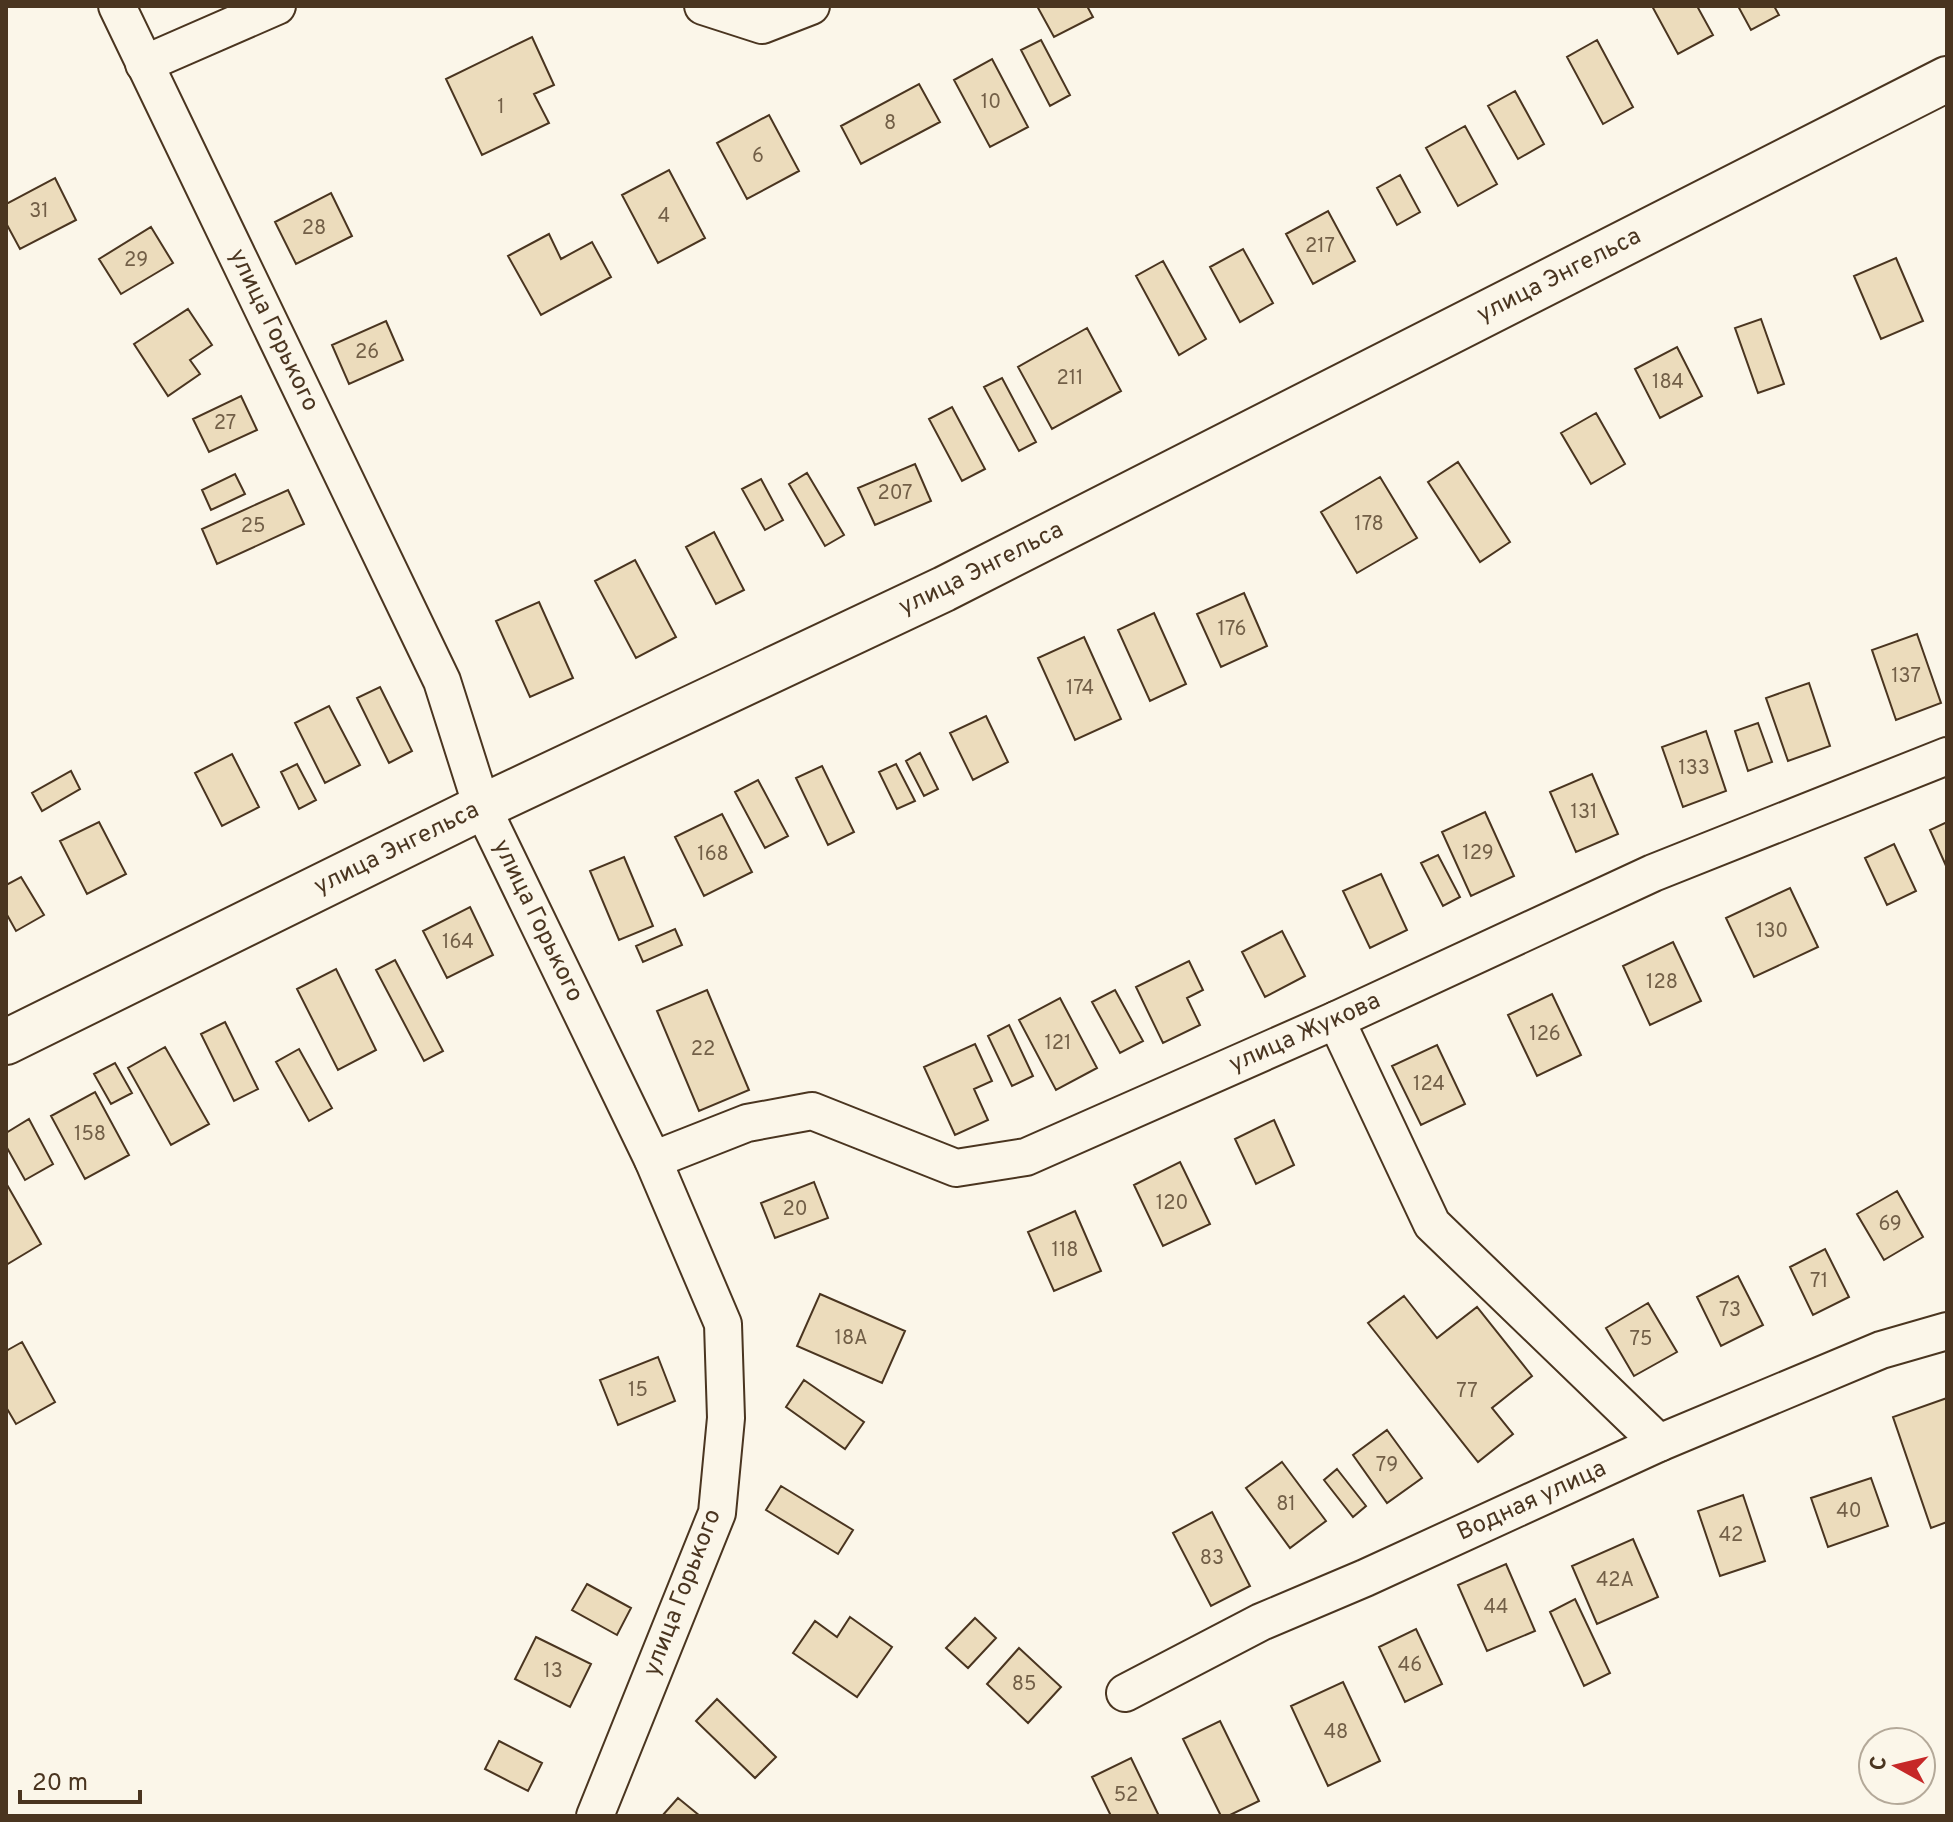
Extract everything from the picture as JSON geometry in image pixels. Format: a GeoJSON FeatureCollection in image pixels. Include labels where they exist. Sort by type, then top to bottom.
{"type":"FeatureCollection","features":[{"type":"Feature","properties":{"kind":"street","name":"улица Горького"},"geometry":{"type":"LineString","coordinates":[[117,6],[442,681],[482,807],[653,1160],[723,1324],[726,1418],[717,1513],[595,1816]]}},
{"type":"Feature","properties":{"kind":"street"},"geometry":{"type":"LineString","coordinates":[[144,64],[277,6]]}},
{"type":"Feature","properties":{"kind":"street"},"geometry":{"type":"LineString","coordinates":[[703,6],[762,25],[811,6]]}},
{"type":"Feature","properties":{"kind":"street","name":"улица Энгельса"},"geometry":{"type":"LineString","coordinates":[[6,1042],[482,807],[944,589],[1947,79]]}},
{"type":"Feature","properties":{"kind":"street","name":"улица Жукова"},"geometry":{"type":"LineString","coordinates":[[653,1160],[747,1123],[812,1111],[956,1168],[1026,1157],[1336,1020],[1653,873],[1947,756]]}},
{"type":"Feature","properties":{"kind":"street"},"geometry":{"type":"LineString","coordinates":[[1336,1020],[1432,1224],[1659,1443]]}},
{"type":"Feature","properties":{"kind":"street","name":"Водная улица"},"geometry":{"type":"LineString","coordinates":[[1125,1693],[1261,1622],[1365,1578],[1659,1443],[1881,1350],[1947,1331]]}},
{"type":"Feature","properties":{"kind":"building"},"geometry":{"type":"Polygon","coordinates":[[[1037,6],[1087,6],[1093,17],[1054,37],[1037,6]]]}},
{"type":"Feature","properties":{"kind":"building"},"geometry":{"type":"Polygon","coordinates":[[[1652,6],[1697,6],[1713,35],[1678,54],[1652,6]]]}},
{"type":"Feature","properties":{"kind":"building"},"geometry":{"type":"Polygon","coordinates":[[[1738,6],[1774,6],[1779,15],[1751,30],[1738,6]]]}},
{"type":"Feature","properties":{"kind":"building"},"geometry":{"type":"Polygon","coordinates":[[[532,37],[554,85],[534,94],[549,123],[482,155],[446,79],[532,37]]]}},
{"type":"Feature","properties":{"kind":"building"},"geometry":{"type":"Polygon","coordinates":[[[1041,40],[1070,95],[1050,106],[1021,50],[1041,40]]]}},
{"type":"Feature","properties":{"kind":"building"},"geometry":{"type":"Polygon","coordinates":[[[1597,40],[1633,107],[1603,124],[1567,57],[1597,40]]]}},
{"type":"Feature","properties":{"kind":"building"},"geometry":{"type":"Polygon","coordinates":[[[992,59],[1028,127],[990,147],[954,80],[992,59]]]}},
{"type":"Feature","properties":{"kind":"building"},"geometry":{"type":"Polygon","coordinates":[[[919,84],[940,122],[861,164],[841,126],[919,84]]]}},
{"type":"Feature","properties":{"kind":"building"},"geometry":{"type":"Polygon","coordinates":[[[1515,91],[1544,144],[1518,159],[1488,106],[1515,91]]]}},
{"type":"Feature","properties":{"kind":"building"},"geometry":{"type":"Polygon","coordinates":[[[769,115],[799,171],[747,199],[717,143],[769,115]]]}},
{"type":"Feature","properties":{"kind":"building"},"geometry":{"type":"Polygon","coordinates":[[[1465,126],[1497,184],[1458,206],[1426,148],[1465,126]]]}},
{"type":"Feature","properties":{"kind":"building"},"geometry":{"type":"Polygon","coordinates":[[[669,170],[705,238],[658,263],[622,195],[669,170]]]}},
{"type":"Feature","properties":{"kind":"building"},"geometry":{"type":"Polygon","coordinates":[[[1400,175],[1420,212],[1397,225],[1377,188],[1400,175]]]}},
{"type":"Feature","properties":{"kind":"building"},"geometry":{"type":"Polygon","coordinates":[[[55,178],[76,220],[20,249],[6,223],[6,204],[55,178]]]}},
{"type":"Feature","properties":{"kind":"building"},"geometry":{"type":"Polygon","coordinates":[[[331,193],[352,236],[296,264],[275,222],[331,193]]]}},
{"type":"Feature","properties":{"kind":"building"},"geometry":{"type":"Polygon","coordinates":[[[1328,211],[1355,261],[1313,284],[1286,234],[1328,211]]]}},
{"type":"Feature","properties":{"kind":"building"},"geometry":{"type":"Polygon","coordinates":[[[151,227],[173,263],[121,294],[99,259],[151,227]]]}},
{"type":"Feature","properties":{"kind":"building"},"geometry":{"type":"Polygon","coordinates":[[[549,234],[561,259],[592,242],[611,277],[541,315],[508,256],[549,234]]]}},
{"type":"Feature","properties":{"kind":"building"},"geometry":{"type":"Polygon","coordinates":[[[1243,249],[1273,303],[1240,322],[1210,267],[1243,249]]]}},
{"type":"Feature","properties":{"kind":"building"},"geometry":{"type":"Polygon","coordinates":[[[1896,258],[1923,321],[1881,339],[1854,276],[1896,258]]]}},
{"type":"Feature","properties":{"kind":"building"},"geometry":{"type":"Polygon","coordinates":[[[1163,261],[1206,339],[1179,355],[1136,276],[1163,261]]]}},
{"type":"Feature","properties":{"kind":"building"},"geometry":{"type":"Polygon","coordinates":[[[188,309],[212,345],[190,360],[200,374],[168,396],[134,344],[188,309]]]}},
{"type":"Feature","properties":{"kind":"building"},"geometry":{"type":"Polygon","coordinates":[[[1761,319],[1784,384],[1758,393],[1735,328],[1761,319]]]}},
{"type":"Feature","properties":{"kind":"building"},"geometry":{"type":"Polygon","coordinates":[[[386,321],[403,360],[349,384],[332,345],[386,321]]]}},
{"type":"Feature","properties":{"kind":"building"},"geometry":{"type":"Polygon","coordinates":[[[1087,328],[1121,391],[1052,429],[1018,367],[1087,328]]]}},
{"type":"Feature","properties":{"kind":"building"},"geometry":{"type":"Polygon","coordinates":[[[1677,347],[1702,396],[1660,418],[1635,369],[1677,347]]]}},
{"type":"Feature","properties":{"kind":"building"},"geometry":{"type":"Polygon","coordinates":[[[1002,378],[1036,442],[1019,451],[984,387],[1002,378]]]}},
{"type":"Feature","properties":{"kind":"building"},"geometry":{"type":"Polygon","coordinates":[[[241,396],[257,430],[209,452],[193,419],[241,396]]]}},
{"type":"Feature","properties":{"kind":"building"},"geometry":{"type":"Polygon","coordinates":[[[952,407],[985,469],[962,481],[929,419],[952,407]]]}},
{"type":"Feature","properties":{"kind":"building"},"geometry":{"type":"Polygon","coordinates":[[[1596,413],[1625,464],[1591,484],[1561,433],[1596,413]]]}},
{"type":"Feature","properties":{"kind":"building"},"geometry":{"type":"Polygon","coordinates":[[[1458,462],[1510,542],[1480,562],[1428,482],[1458,462]]]}},
{"type":"Feature","properties":{"kind":"building"},"geometry":{"type":"Polygon","coordinates":[[[915,464],[931,501],[875,525],[858,488],[915,464]]]}},
{"type":"Feature","properties":{"kind":"building"},"geometry":{"type":"Polygon","coordinates":[[[807,473],[844,535],[825,546],[789,484],[807,473]]]}},
{"type":"Feature","properties":{"kind":"building"},"geometry":{"type":"Polygon","coordinates":[[[235,474],[245,494],[211,510],[202,490],[235,474]]]}},
{"type":"Feature","properties":{"kind":"building"},"geometry":{"type":"Polygon","coordinates":[[[1380,477],[1417,538],[1357,573],[1321,512],[1380,477]]]}},
{"type":"Feature","properties":{"kind":"building"},"geometry":{"type":"Polygon","coordinates":[[[761,479],[783,520],[765,530],[742,489],[761,479]]]}},
{"type":"Feature","properties":{"kind":"building"},"geometry":{"type":"Polygon","coordinates":[[[288,490],[304,524],[217,564],[202,529],[288,490]]]}},
{"type":"Feature","properties":{"kind":"building"},"geometry":{"type":"Polygon","coordinates":[[[714,532],[744,590],[716,604],[686,547],[714,532]]]}},
{"type":"Feature","properties":{"kind":"building"},"geometry":{"type":"Polygon","coordinates":[[[635,560],[676,637],[636,658],[595,581],[635,560]]]}},
{"type":"Feature","properties":{"kind":"building"},"geometry":{"type":"Polygon","coordinates":[[[1244,593],[1267,646],[1221,667],[1197,614],[1244,593]]]}},
{"type":"Feature","properties":{"kind":"building"},"geometry":{"type":"Polygon","coordinates":[[[539,602],[573,678],[530,697],[496,621],[539,602]]]}},
{"type":"Feature","properties":{"kind":"building"},"geometry":{"type":"Polygon","coordinates":[[[1154,613],[1186,684],[1150,701],[1118,630],[1154,613]]]}},
{"type":"Feature","properties":{"kind":"building"},"geometry":{"type":"Polygon","coordinates":[[[1917,634],[1941,703],[1896,720],[1872,650],[1917,634]]]}},
{"type":"Feature","properties":{"kind":"building"},"geometry":{"type":"Polygon","coordinates":[[[1084,637],[1121,719],[1075,740],[1038,658],[1084,637]]]}},
{"type":"Feature","properties":{"kind":"building"},"geometry":{"type":"Polygon","coordinates":[[[1809,683],[1830,746],[1788,761],[1766,698],[1809,683]]]}},
{"type":"Feature","properties":{"kind":"building"},"geometry":{"type":"Polygon","coordinates":[[[380,687],[412,751],[389,763],[357,698],[380,687]]]}},
{"type":"Feature","properties":{"kind":"building"},"geometry":{"type":"Polygon","coordinates":[[[329,706],[360,765],[325,783],[295,723],[329,706]]]}},
{"type":"Feature","properties":{"kind":"building"},"geometry":{"type":"Polygon","coordinates":[[[986,716],[1008,762],[973,780],[950,733],[986,716]]]}},
{"type":"Feature","properties":{"kind":"building"},"geometry":{"type":"Polygon","coordinates":[[[1758,723],[1772,762],[1748,771],[1735,731],[1758,723]]]}},
{"type":"Feature","properties":{"kind":"building"},"geometry":{"type":"Polygon","coordinates":[[[1706,731],[1726,791],[1683,807],[1662,747],[1706,731]]]}},
{"type":"Feature","properties":{"kind":"building"},"geometry":{"type":"Polygon","coordinates":[[[920,753],[938,789],[924,796],[906,761],[920,753]]]}},
{"type":"Feature","properties":{"kind":"building"},"geometry":{"type":"Polygon","coordinates":[[[232,754],[259,807],[222,826],[195,773],[232,754]]]}},
{"type":"Feature","properties":{"kind":"building"},"geometry":{"type":"Polygon","coordinates":[[[297,764],[316,800],[299,809],[281,772],[297,764]]]}},
{"type":"Feature","properties":{"kind":"building"},"geometry":{"type":"Polygon","coordinates":[[[896,764],[915,801],[897,809],[879,772],[896,764]]]}},
{"type":"Feature","properties":{"kind":"building"},"geometry":{"type":"Polygon","coordinates":[[[822,766],[854,832],[828,845],[796,778],[822,766]]]}},
{"type":"Feature","properties":{"kind":"building"},"geometry":{"type":"Polygon","coordinates":[[[71,771],[80,789],[42,811],[32,793],[71,771]]]}},
{"type":"Feature","properties":{"kind":"building"},"geometry":{"type":"Polygon","coordinates":[[[1592,774],[1618,834],[1576,852],[1550,792],[1592,774]]]}},
{"type":"Feature","properties":{"kind":"building"},"geometry":{"type":"Polygon","coordinates":[[[758,780],[788,836],[765,848],[735,792],[758,780]]]}},
{"type":"Feature","properties":{"kind":"building"},"geometry":{"type":"Polygon","coordinates":[[[1485,812],[1514,876],[1471,896],[1442,832],[1485,812]]]}},
{"type":"Feature","properties":{"kind":"building"},"geometry":{"type":"Polygon","coordinates":[[[722,814],[752,872],[704,896],[675,837],[722,814]]]}},
{"type":"Feature","properties":{"kind":"building"},"geometry":{"type":"Polygon","coordinates":[[[99,822],[126,874],[87,894],[60,841],[99,822]]]}},
{"type":"Feature","properties":{"kind":"building"},"geometry":{"type":"Polygon","coordinates":[[[1947,822],[1947,868],[1930,830],[1947,822]]]}},
{"type":"Feature","properties":{"kind":"building"},"geometry":{"type":"Polygon","coordinates":[[[1894,844],[1916,891],[1887,905],[1865,858],[1894,844]]]}},
{"type":"Feature","properties":{"kind":"building"},"geometry":{"type":"Polygon","coordinates":[[[1438,855],[1460,897],[1443,906],[1421,863],[1438,855]]]}},
{"type":"Feature","properties":{"kind":"building"},"geometry":{"type":"Polygon","coordinates":[[[624,857],[653,926],[619,940],[590,871],[624,857]]]}},
{"type":"Feature","properties":{"kind":"building"},"geometry":{"type":"Polygon","coordinates":[[[1381,874],[1407,930],[1370,948],[1343,891],[1381,874]]]}},
{"type":"Feature","properties":{"kind":"building"},"geometry":{"type":"Polygon","coordinates":[[[21,877],[44,915],[16,931],[6,913],[6,885],[21,877]]]}},
{"type":"Feature","properties":{"kind":"building"},"geometry":{"type":"Polygon","coordinates":[[[1790,888],[1818,947],[1754,977],[1726,918],[1790,888]]]}},
{"type":"Feature","properties":{"kind":"building"},"geometry":{"type":"Polygon","coordinates":[[[470,907],[493,955],[447,978],[423,931],[470,907]]]}},
{"type":"Feature","properties":{"kind":"building"},"geometry":{"type":"Polygon","coordinates":[[[675,929],[682,945],[643,962],[636,946],[675,929]]]}},
{"type":"Feature","properties":{"kind":"building"},"geometry":{"type":"Polygon","coordinates":[[[1282,931],[1305,976],[1265,997],[1242,952],[1282,931]]]}},
{"type":"Feature","properties":{"kind":"building"},"geometry":{"type":"Polygon","coordinates":[[[1673,942],[1701,1001],[1650,1025],[1623,966],[1673,942]]]}},
{"type":"Feature","properties":{"kind":"building"},"geometry":{"type":"Polygon","coordinates":[[[395,960],[443,1051],[424,1061],[376,970],[395,960]]]}},
{"type":"Feature","properties":{"kind":"building"},"geometry":{"type":"Polygon","coordinates":[[[1189,961],[1203,990],[1187,998],[1200,1025],[1163,1043],[1136,987],[1189,961]]]}},
{"type":"Feature","properties":{"kind":"building"},"geometry":{"type":"Polygon","coordinates":[[[336,969],[376,1050],[338,1070],[297,989],[336,969]]]}},
{"type":"Feature","properties":{"kind":"building"},"geometry":{"type":"Polygon","coordinates":[[[707,990],[749,1090],[699,1111],[657,1011],[707,990]]]}},
{"type":"Feature","properties":{"kind":"building"},"geometry":{"type":"Polygon","coordinates":[[[1115,990],[1143,1041],[1120,1053],[1092,1002],[1115,990]]]}},
{"type":"Feature","properties":{"kind":"building"},"geometry":{"type":"Polygon","coordinates":[[[1552,994],[1581,1055],[1537,1076],[1508,1015],[1552,994]]]}},
{"type":"Feature","properties":{"kind":"building"},"geometry":{"type":"Polygon","coordinates":[[[1060,998],[1097,1068],[1056,1090],[1019,1020],[1060,998]]]}},
{"type":"Feature","properties":{"kind":"building"},"geometry":{"type":"Polygon","coordinates":[[[225,1022],[258,1089],[234,1101],[201,1034],[225,1022]]]}},
{"type":"Feature","properties":{"kind":"building"},"geometry":{"type":"Polygon","coordinates":[[[1009,1025],[1033,1076],[1012,1086],[988,1036],[1009,1025]]]}},
{"type":"Feature","properties":{"kind":"building"},"geometry":{"type":"Polygon","coordinates":[[[975,1044],[992,1081],[974,1089],[988,1120],[955,1135],[924,1067],[975,1044]]]}},
{"type":"Feature","properties":{"kind":"building"},"geometry":{"type":"Polygon","coordinates":[[[1437,1045],[1465,1104],[1421,1125],[1392,1066],[1437,1045]]]}},
{"type":"Feature","properties":{"kind":"building"},"geometry":{"type":"Polygon","coordinates":[[[165,1047],[209,1124],[171,1145],[128,1068],[165,1047]]]}},
{"type":"Feature","properties":{"kind":"building"},"geometry":{"type":"Polygon","coordinates":[[[299,1049],[332,1108],[309,1121],[276,1062],[299,1049]]]}},
{"type":"Feature","properties":{"kind":"building"},"geometry":{"type":"Polygon","coordinates":[[[115,1063],[132,1093],[111,1104],[94,1074],[115,1063]]]}},
{"type":"Feature","properties":{"kind":"building"},"geometry":{"type":"Polygon","coordinates":[[[95,1092],[129,1155],[85,1179],[51,1116],[95,1092]]]}},
{"type":"Feature","properties":{"kind":"building"},"geometry":{"type":"Polygon","coordinates":[[[29,1119],[53,1164],[25,1180],[6,1146],[6,1133],[29,1119]]]}},
{"type":"Feature","properties":{"kind":"building"},"geometry":{"type":"Polygon","coordinates":[[[1274,1120],[1294,1165],[1256,1184],[1235,1139],[1274,1120]]]}},
{"type":"Feature","properties":{"kind":"building"},"geometry":{"type":"Polygon","coordinates":[[[1180,1162],[1210,1224],[1163,1246],[1134,1185],[1180,1162]]]}},
{"type":"Feature","properties":{"kind":"building"},"geometry":{"type":"Polygon","coordinates":[[[814,1182],[828,1218],[775,1238],[761,1203],[814,1182]]]}},
{"type":"Feature","properties":{"kind":"building"},"geometry":{"type":"Polygon","coordinates":[[[6,1183],[41,1244],[6,1265],[6,1183]]]}},
{"type":"Feature","properties":{"kind":"building"},"geometry":{"type":"Polygon","coordinates":[[[1897,1191],[1923,1237],[1884,1260],[1857,1214],[1897,1191]]]}},
{"type":"Feature","properties":{"kind":"building"},"geometry":{"type":"Polygon","coordinates":[[[1075,1211],[1101,1271],[1054,1291],[1028,1232],[1075,1211]]]}},
{"type":"Feature","properties":{"kind":"building"},"geometry":{"type":"Polygon","coordinates":[[[1825,1249],[1849,1297],[1813,1315],[1790,1267],[1825,1249]]]}},
{"type":"Feature","properties":{"kind":"building"},"geometry":{"type":"Polygon","coordinates":[[[1738,1276],[1763,1325],[1721,1346],[1697,1297],[1738,1276]]]}},
{"type":"Feature","properties":{"kind":"building"},"geometry":{"type":"Polygon","coordinates":[[[820,1294],[905,1331],[882,1383],[797,1346],[820,1294]]]}},
{"type":"Feature","properties":{"kind":"building"},"geometry":{"type":"Polygon","coordinates":[[[1404,1296],[1437,1338],[1477,1307],[1532,1376],[1492,1408],[1513,1434],[1478,1462],[1368,1323],[1404,1296]]]}},
{"type":"Feature","properties":{"kind":"building"},"geometry":{"type":"Polygon","coordinates":[[[1648,1303],[1677,1352],[1634,1376],[1606,1328],[1648,1303]]]}},
{"type":"Feature","properties":{"kind":"building"},"geometry":{"type":"Polygon","coordinates":[[[22,1342],[55,1402],[16,1424],[6,1407],[6,1351],[22,1342]]]}},
{"type":"Feature","properties":{"kind":"building"},"geometry":{"type":"Polygon","coordinates":[[[658,1357],[675,1401],[618,1425],[600,1380],[658,1357]]]}},
{"type":"Feature","properties":{"kind":"building"},"geometry":{"type":"Polygon","coordinates":[[[804,1380],[864,1422],[845,1449],[786,1407],[804,1380]]]}},
{"type":"Feature","properties":{"kind":"building"},"geometry":{"type":"Polygon","coordinates":[[[1947,1398],[1947,1522],[1931,1528],[1893,1417],[1947,1398]]]}},
{"type":"Feature","properties":{"kind":"building"},"geometry":{"type":"Polygon","coordinates":[[[1387,1430],[1422,1478],[1387,1503],[1353,1455],[1387,1430]]]}},
{"type":"Feature","properties":{"kind":"building"},"geometry":{"type":"Polygon","coordinates":[[[1282,1462],[1326,1521],[1290,1548],[1246,1488],[1282,1462]]]}},
{"type":"Feature","properties":{"kind":"building"},"geometry":{"type":"Polygon","coordinates":[[[1337,1469],[1366,1506],[1353,1517],[1324,1480],[1337,1469]]]}},
{"type":"Feature","properties":{"kind":"building"},"geometry":{"type":"Polygon","coordinates":[[[1871,1478],[1888,1526],[1828,1547],[1811,1498],[1871,1478]]]}},
{"type":"Feature","properties":{"kind":"building"},"geometry":{"type":"Polygon","coordinates":[[[781,1486],[853,1530],[838,1554],[766,1510],[781,1486]]]}},
{"type":"Feature","properties":{"kind":"building"},"geometry":{"type":"Polygon","coordinates":[[[1743,1495],[1765,1561],[1720,1576],[1698,1511],[1743,1495]]]}},
{"type":"Feature","properties":{"kind":"building"},"geometry":{"type":"Polygon","coordinates":[[[1212,1512],[1250,1586],[1211,1606],[1173,1533],[1212,1512]]]}},
{"type":"Feature","properties":{"kind":"building"},"geometry":{"type":"Polygon","coordinates":[[[1633,1539],[1658,1597],[1597,1624],[1572,1566],[1633,1539]]]}},
{"type":"Feature","properties":{"kind":"building"},"geometry":{"type":"Polygon","coordinates":[[[1506,1564],[1535,1631],[1487,1651],[1458,1585],[1506,1564]]]}},
{"type":"Feature","properties":{"kind":"building"},"geometry":{"type":"Polygon","coordinates":[[[587,1584],[631,1608],[617,1635],[572,1610],[587,1584]]]}},
{"type":"Feature","properties":{"kind":"building"},"geometry":{"type":"Polygon","coordinates":[[[1575,1599],[1610,1673],[1584,1686],[1550,1612],[1575,1599]]]}},
{"type":"Feature","properties":{"kind":"building"},"geometry":{"type":"Polygon","coordinates":[[[850,1617],[892,1647],[857,1697],[793,1653],[815,1621],[837,1637],[850,1617]]]}},
{"type":"Feature","properties":{"kind":"building"},"geometry":{"type":"Polygon","coordinates":[[[975,1618],[996,1638],[968,1668],[946,1648],[975,1618]]]}},
{"type":"Feature","properties":{"kind":"building"},"geometry":{"type":"Polygon","coordinates":[[[1416,1629],[1442,1684],[1405,1702],[1379,1647],[1416,1629]]]}},
{"type":"Feature","properties":{"kind":"building"},"geometry":{"type":"Polygon","coordinates":[[[536,1637],[591,1664],[570,1707],[515,1679],[536,1637]]]}},
{"type":"Feature","properties":{"kind":"building"},"geometry":{"type":"Polygon","coordinates":[[[1019,1648],[1061,1687],[1028,1723],[987,1684],[1019,1648]]]}},
{"type":"Feature","properties":{"kind":"building"},"geometry":{"type":"Polygon","coordinates":[[[1343,1682],[1380,1761],[1328,1786],[1291,1706],[1343,1682]]]}},
{"type":"Feature","properties":{"kind":"building"},"geometry":{"type":"Polygon","coordinates":[[[717,1699],[776,1757],[755,1778],[696,1721],[717,1699]]]}},
{"type":"Feature","properties":{"kind":"building"},"geometry":{"type":"Polygon","coordinates":[[[1220,1721],[1259,1801],[1228,1816],[1221,1816],[1183,1739],[1220,1721]]]}},
{"type":"Feature","properties":{"kind":"building"},"geometry":{"type":"Polygon","coordinates":[[[499,1741],[542,1763],[528,1791],[485,1769],[499,1741]]]}},
{"type":"Feature","properties":{"kind":"building"},"geometry":{"type":"Polygon","coordinates":[[[1131,1758],[1159,1816],[1111,1816],[1092,1777],[1131,1758]]]}},
{"type":"Feature","properties":{"kind":"building"},"geometry":{"type":"Polygon","coordinates":[[[678,1798],[700,1816],[662,1816],[678,1798]]]}}]}
